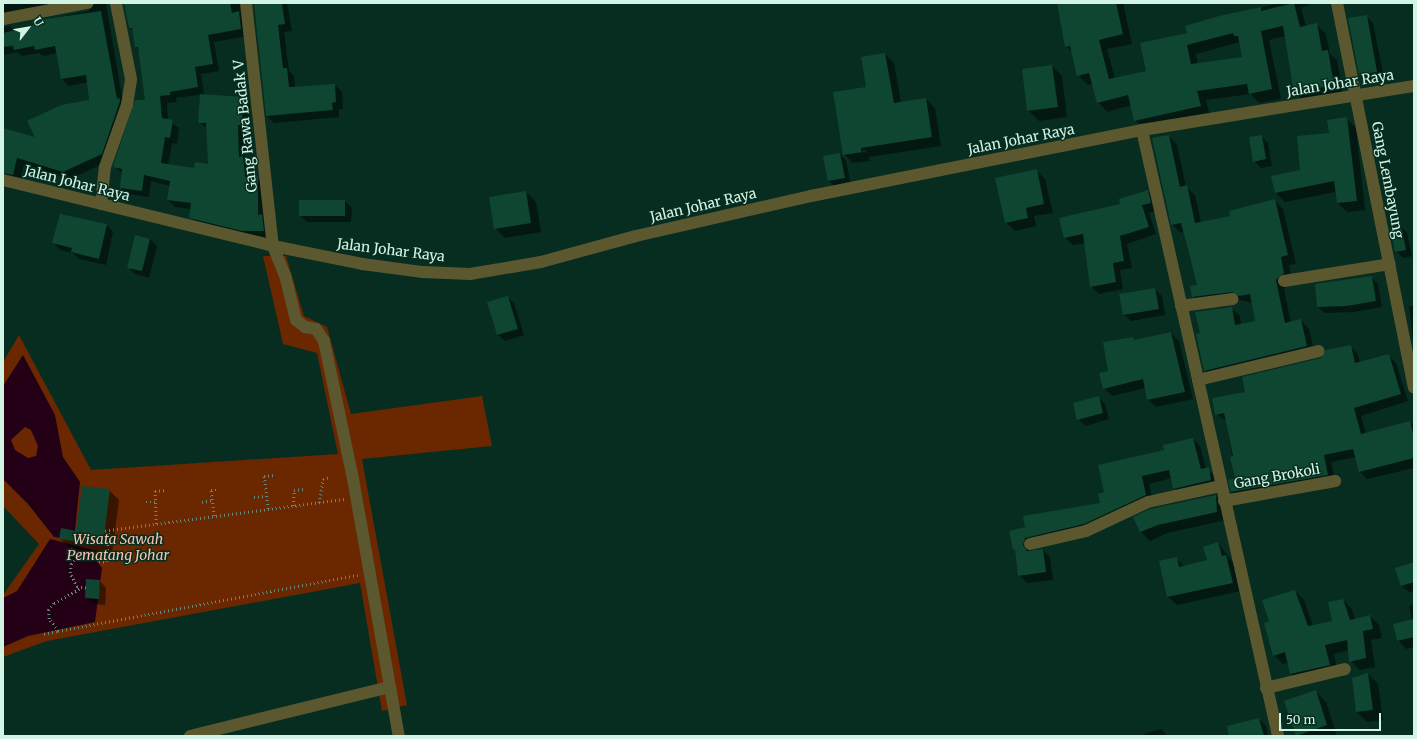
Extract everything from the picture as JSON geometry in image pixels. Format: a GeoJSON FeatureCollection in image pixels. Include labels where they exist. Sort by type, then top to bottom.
{"type":"FeatureCollection","features":[{"type":"Feature","properties":{"kind":"street"},"geometry":{"type":"LineString","coordinates":[[3,19],[87,3]]}},
{"type":"Feature","properties":{"kind":"street"},"geometry":{"type":"LineString","coordinates":[[101,204],[105,168],[127,105],[131,79],[116,3]]}},
{"type":"Feature","properties":{"kind":"street","name":"Gang Rawa Badak V"},"geometry":{"type":"LineString","coordinates":[[246,3],[273,246],[285,275],[296,320],[305,326],[316,329],[324,341],[357,498],[399,736]]}},
{"type":"Feature","properties":{"kind":"street","name":"Gang Lembayung"},"geometry":{"type":"LineString","coordinates":[[1337,3],[1357,95],[1414,388]]}},
{"type":"Feature","properties":{"kind":"street","name":"Jalan Johar Raya"},"geometry":{"type":"LineString","coordinates":[[3,180],[273,246],[362,264],[423,272],[470,274],[503,270],[811,196],[1142,130],[1414,86]]}},
{"type":"Feature","properties":{"kind":"street"},"geometry":{"type":"LineString","coordinates":[[1142,130],[1224,501],[1278,736]]}},
{"type":"Feature","properties":{"kind":"street"},"geometry":{"type":"LineString","coordinates":[[1284,281],[1390,264]]}},
{"type":"Feature","properties":{"kind":"street"},"geometry":{"type":"LineString","coordinates":[[1181,306],[1233,299]]}},
{"type":"Feature","properties":{"kind":"street"},"geometry":{"type":"LineString","coordinates":[[1198,380],[1319,351]]}},
{"type":"Feature","properties":{"kind":"street","name":"Gang Brokoli"},"geometry":{"type":"LineString","coordinates":[[1224,501],[1335,481]]}},
{"type":"Feature","properties":{"kind":"street"},"geometry":{"type":"LineString","coordinates":[[1030,544],[1086,531],[1148,502],[1221,486]]}},
{"type":"Feature","properties":{"kind":"street"},"geometry":{"type":"LineString","coordinates":[[1266,688],[1345,669]]}},
{"type":"Feature","properties":{"kind":"street"},"geometry":{"type":"LineString","coordinates":[[190,736],[390,688]]}},
{"type":"Feature","properties":{"kind":"path"},"geometry":{"type":"LineString","coordinates":[[268,509],[264,476],[276,476]]}},
{"type":"Feature","properties":{"kind":"path"},"geometry":{"type":"LineString","coordinates":[[319,503],[323,478],[329,477]]}},
{"type":"Feature","properties":{"kind":"path"},"geometry":{"type":"LineString","coordinates":[[156,524],[155,491],[167,490]]}},
{"type":"Feature","properties":{"kind":"path"},"geometry":{"type":"LineString","coordinates":[[214,516],[211,490],[217,490]]}},
{"type":"Feature","properties":{"kind":"path"},"geometry":{"type":"LineString","coordinates":[[293,506],[294,490],[303,490]]}},
{"type":"Feature","properties":{"kind":"path"},"geometry":{"type":"LineString","coordinates":[[254,497],[266,496]]}},
{"type":"Feature","properties":{"kind":"path"},"geometry":{"type":"LineString","coordinates":[[105,531],[357,498]]}},
{"type":"Feature","properties":{"kind":"path"},"geometry":{"type":"LineString","coordinates":[[202,502],[212,500]]}},
{"type":"Feature","properties":{"kind":"path"},"geometry":{"type":"LineString","coordinates":[[146,502],[155,502]]}},
{"type":"Feature","properties":{"kind":"path"},"geometry":{"type":"LineString","coordinates":[[79,589],[70,573],[71,564],[76,557],[92,552],[96,553],[99,561],[106,562],[109,530]]}},
{"type":"Feature","properties":{"kind":"path"},"geometry":{"type":"LineString","coordinates":[[44,634],[370,573]]}},
{"type":"Feature","properties":{"kind":"path"},"geometry":{"type":"LineString","coordinates":[[58,631],[49,619],[48,610],[54,603],[79,589],[86,588]]}},
{"type":"Feature","properties":{"kind":"green space","name":"Wisata Sawah Pematang Johar"},"geometry":{"type":"Polygon","coordinates":[[[263,256],[286,256],[304,316],[327,327],[351,414],[482,396],[492,446],[362,459],[407,705],[382,711],[360,583],[47,641],[3,657],[3,595],[39,544],[3,506],[3,362],[19,335],[91,470],[338,454],[317,353],[283,344],[263,256]]]}},
{"type":"Feature","properties":{"kind":"shaded area"},"geometry":{"type":"Polygon","coordinates":[[[23,355],[55,415],[63,457],[80,482],[74,540],[54,537],[28,504],[3,479],[3,386],[23,355]],[[25,427],[11,440],[15,450],[28,458],[36,456],[38,446],[31,430],[25,427]]]}},
{"type":"Feature","properties":{"kind":"shaded area"},"geometry":{"type":"Polygon","coordinates":[[[50,539],[97,551],[97,561],[102,568],[95,622],[28,636],[3,647],[3,598],[17,591],[50,539]]]}},
{"type":"Feature","properties":{"kind":"building"},"geometry":{"type":"Polygon","coordinates":[[[124,3],[230,3],[232,13],[239,11],[241,29],[208,35],[213,64],[195,67],[198,87],[170,92],[170,95],[160,96],[162,118],[173,120],[170,138],[165,137],[161,163],[194,168],[195,162],[208,164],[206,123],[198,123],[200,94],[243,97],[242,125],[238,125],[239,157],[243,156],[245,177],[258,176],[258,215],[262,214],[264,231],[242,231],[189,218],[191,203],[167,200],[170,181],[144,175],[142,191],[120,188],[122,169],[113,167],[114,163],[135,100],[145,100],[138,47],[135,47],[132,28],[129,28],[124,3]]]}},
{"type":"Feature","properties":{"kind":"building"},"geometry":{"type":"Polygon","coordinates":[[[254,3],[282,3],[285,24],[278,25],[283,68],[287,68],[289,87],[335,84],[336,102],[332,103],[333,110],[266,116],[254,3]]]}},
{"type":"Feature","properties":{"kind":"building"},"geometry":{"type":"Polygon","coordinates":[[[1057,3],[1116,3],[1123,34],[1099,40],[1109,79],[1146,71],[1140,43],[1187,33],[1185,26],[1219,16],[1261,7],[1261,11],[1294,3],[1300,27],[1317,23],[1322,51],[1328,50],[1334,85],[1294,93],[1283,26],[1261,31],[1272,89],[1249,94],[1247,84],[1197,91],[1201,106],[1134,121],[1128,95],[1097,103],[1089,73],[1077,76],[1070,46],[1065,47],[1057,3]],[[1233,33],[1187,45],[1191,64],[1242,57],[1238,36],[1234,36],[1233,33]]]}},
{"type":"Feature","properties":{"kind":"building"},"geometry":{"type":"Polygon","coordinates":[[[101,11],[117,99],[119,98],[120,101],[102,154],[63,172],[17,158],[13,175],[3,173],[3,128],[35,137],[27,121],[61,105],[89,100],[86,75],[61,79],[55,46],[35,50],[34,46],[14,50],[13,46],[3,47],[3,33],[33,26],[32,21],[101,11]]]}},
{"type":"Feature","properties":{"kind":"building"},"geometry":{"type":"Polygon","coordinates":[[[1367,15],[1377,72],[1359,75],[1348,18],[1367,15]]]}},
{"type":"Feature","properties":{"kind":"building"},"geometry":{"type":"Polygon","coordinates":[[[885,53],[894,103],[926,98],[932,137],[861,148],[861,152],[843,155],[833,92],[866,87],[861,57],[885,53]]]}},
{"type":"Feature","properties":{"kind":"building"},"geometry":{"type":"Polygon","coordinates":[[[1052,65],[1058,107],[1027,111],[1022,69],[1052,65]]]}},
{"type":"Feature","properties":{"kind":"building"},"geometry":{"type":"Polygon","coordinates":[[[1347,117],[1357,201],[1337,203],[1334,181],[1275,193],[1271,176],[1300,170],[1297,136],[1329,133],[1327,120],[1347,117]]]}},
{"type":"Feature","properties":{"kind":"building"},"geometry":{"type":"Polygon","coordinates":[[[1169,135],[1180,187],[1187,185],[1195,223],[1230,216],[1229,211],[1275,199],[1288,255],[1281,257],[1284,273],[1276,280],[1285,323],[1301,319],[1307,346],[1204,371],[1196,334],[1200,333],[1195,312],[1232,307],[1235,325],[1255,321],[1250,294],[1239,296],[1232,292],[1192,297],[1190,286],[1197,285],[1188,249],[1181,223],[1171,225],[1152,138],[1169,135]]]}},
{"type":"Feature","properties":{"kind":"building"},"geometry":{"type":"Polygon","coordinates":[[[1262,135],[1266,159],[1253,162],[1249,137],[1262,135]]]}},
{"type":"Feature","properties":{"kind":"building"},"geometry":{"type":"Polygon","coordinates":[[[840,153],[845,178],[828,181],[823,156],[840,153]]]}},
{"type":"Feature","properties":{"kind":"building"},"geometry":{"type":"Polygon","coordinates":[[[1037,169],[1044,204],[1026,208],[1028,218],[1005,223],[995,178],[1037,169]]]}},
{"type":"Feature","properties":{"kind":"building"},"geometry":{"type":"Polygon","coordinates":[[[1148,190],[1151,203],[1142,205],[1149,227],[1120,236],[1124,261],[1113,263],[1116,282],[1090,287],[1083,234],[1064,238],[1059,218],[1120,204],[1119,199],[1148,190]]]}},
{"type":"Feature","properties":{"kind":"building"},"geometry":{"type":"Polygon","coordinates":[[[526,191],[531,223],[494,229],[489,197],[526,191]]]}},
{"type":"Feature","properties":{"kind":"building"},"geometry":{"type":"Polygon","coordinates":[[[299,200],[345,200],[345,216],[299,216],[299,200]]]}},
{"type":"Feature","properties":{"kind":"building"},"geometry":{"type":"Polygon","coordinates":[[[60,214],[107,224],[99,259],[71,252],[72,248],[52,243],[60,214]]]}},
{"type":"Feature","properties":{"kind":"building"},"geometry":{"type":"Polygon","coordinates":[[[1401,225],[1406,250],[1395,252],[1390,227],[1401,225]]]}},
{"type":"Feature","properties":{"kind":"building"},"geometry":{"type":"Polygon","coordinates":[[[135,235],[150,239],[142,271],[127,268],[135,235]]]}},
{"type":"Feature","properties":{"kind":"building"},"geometry":{"type":"Polygon","coordinates":[[[1372,276],[1376,301],[1347,306],[1317,307],[1315,284],[1372,276]]]}},
{"type":"Feature","properties":{"kind":"building"},"geometry":{"type":"Polygon","coordinates":[[[1155,288],[1159,309],[1123,315],[1119,294],[1155,288]]]}},
{"type":"Feature","properties":{"kind":"building"},"geometry":{"type":"Polygon","coordinates":[[[508,296],[518,329],[497,335],[487,302],[508,296]]]}},
{"type":"Feature","properties":{"kind":"building"},"geometry":{"type":"Polygon","coordinates":[[[1171,332],[1185,392],[1147,400],[1143,379],[1103,389],[1099,373],[1108,371],[1103,342],[1133,337],[1134,340],[1171,332]]]}},
{"type":"Feature","properties":{"kind":"building"},"geometry":{"type":"Polygon","coordinates":[[[1351,345],[1355,363],[1389,354],[1401,394],[1354,408],[1361,434],[1410,421],[1414,437],[1414,458],[1359,472],[1353,449],[1324,455],[1328,475],[1231,492],[1228,480],[1235,478],[1230,457],[1233,456],[1224,413],[1215,415],[1212,398],[1245,392],[1242,377],[1321,358],[1326,350],[1351,345]]]}},
{"type":"Feature","properties":{"kind":"building"},"geometry":{"type":"Polygon","coordinates":[[[1099,396],[1103,413],[1077,420],[1073,403],[1099,396]]]}},
{"type":"Feature","properties":{"kind":"building"},"geometry":{"type":"Polygon","coordinates":[[[1193,438],[1201,469],[1209,467],[1211,480],[1173,489],[1169,470],[1142,476],[1146,495],[1084,524],[1025,538],[1023,545],[1027,551],[1043,549],[1046,572],[1018,576],[1015,549],[1013,550],[1009,531],[1025,527],[1023,516],[1100,503],[1098,494],[1104,492],[1098,465],[1164,450],[1163,445],[1193,438]]]}},
{"type":"Feature","properties":{"kind":"building"},"geometry":{"type":"Polygon","coordinates":[[[82,486],[110,489],[103,545],[59,539],[61,528],[76,531],[82,486]]]}},
{"type":"Feature","properties":{"kind":"building"},"geometry":{"type":"Polygon","coordinates":[[[1216,495],[1217,512],[1158,525],[1140,532],[1133,517],[1150,509],[1216,495]]]}},
{"type":"Feature","properties":{"kind":"building"},"geometry":{"type":"Polygon","coordinates":[[[1218,542],[1222,556],[1226,555],[1233,583],[1167,597],[1159,561],[1177,557],[1179,567],[1207,560],[1203,547],[1218,542]]]}},
{"type":"Feature","properties":{"kind":"building"},"geometry":{"type":"Polygon","coordinates":[[[1414,562],[1414,582],[1401,586],[1395,568],[1414,562]]]}},
{"type":"Feature","properties":{"kind":"building"},"geometry":{"type":"Polygon","coordinates":[[[86,579],[100,580],[99,599],[85,598],[86,579]]]}},
{"type":"Feature","properties":{"kind":"building"},"geometry":{"type":"Polygon","coordinates":[[[1295,590],[1308,626],[1332,621],[1328,602],[1343,599],[1350,620],[1370,615],[1373,629],[1363,631],[1366,658],[1349,662],[1347,640],[1325,645],[1330,665],[1290,674],[1285,652],[1273,656],[1264,623],[1269,621],[1262,600],[1295,590]]]}},
{"type":"Feature","properties":{"kind":"building"},"geometry":{"type":"Polygon","coordinates":[[[1414,619],[1414,637],[1397,641],[1393,624],[1414,619]]]}},
{"type":"Feature","properties":{"kind":"building"},"geometry":{"type":"Polygon","coordinates":[[[1368,673],[1373,710],[1356,712],[1352,678],[1368,673]]]}},
{"type":"Feature","properties":{"kind":"building"},"geometry":{"type":"Polygon","coordinates":[[[1316,690],[1327,725],[1296,736],[1284,701],[1316,690]]]}},
{"type":"Feature","properties":{"kind":"building"},"geometry":{"type":"Polygon","coordinates":[[[1259,718],[1264,736],[1229,736],[1227,726],[1259,718]]]}}]}
